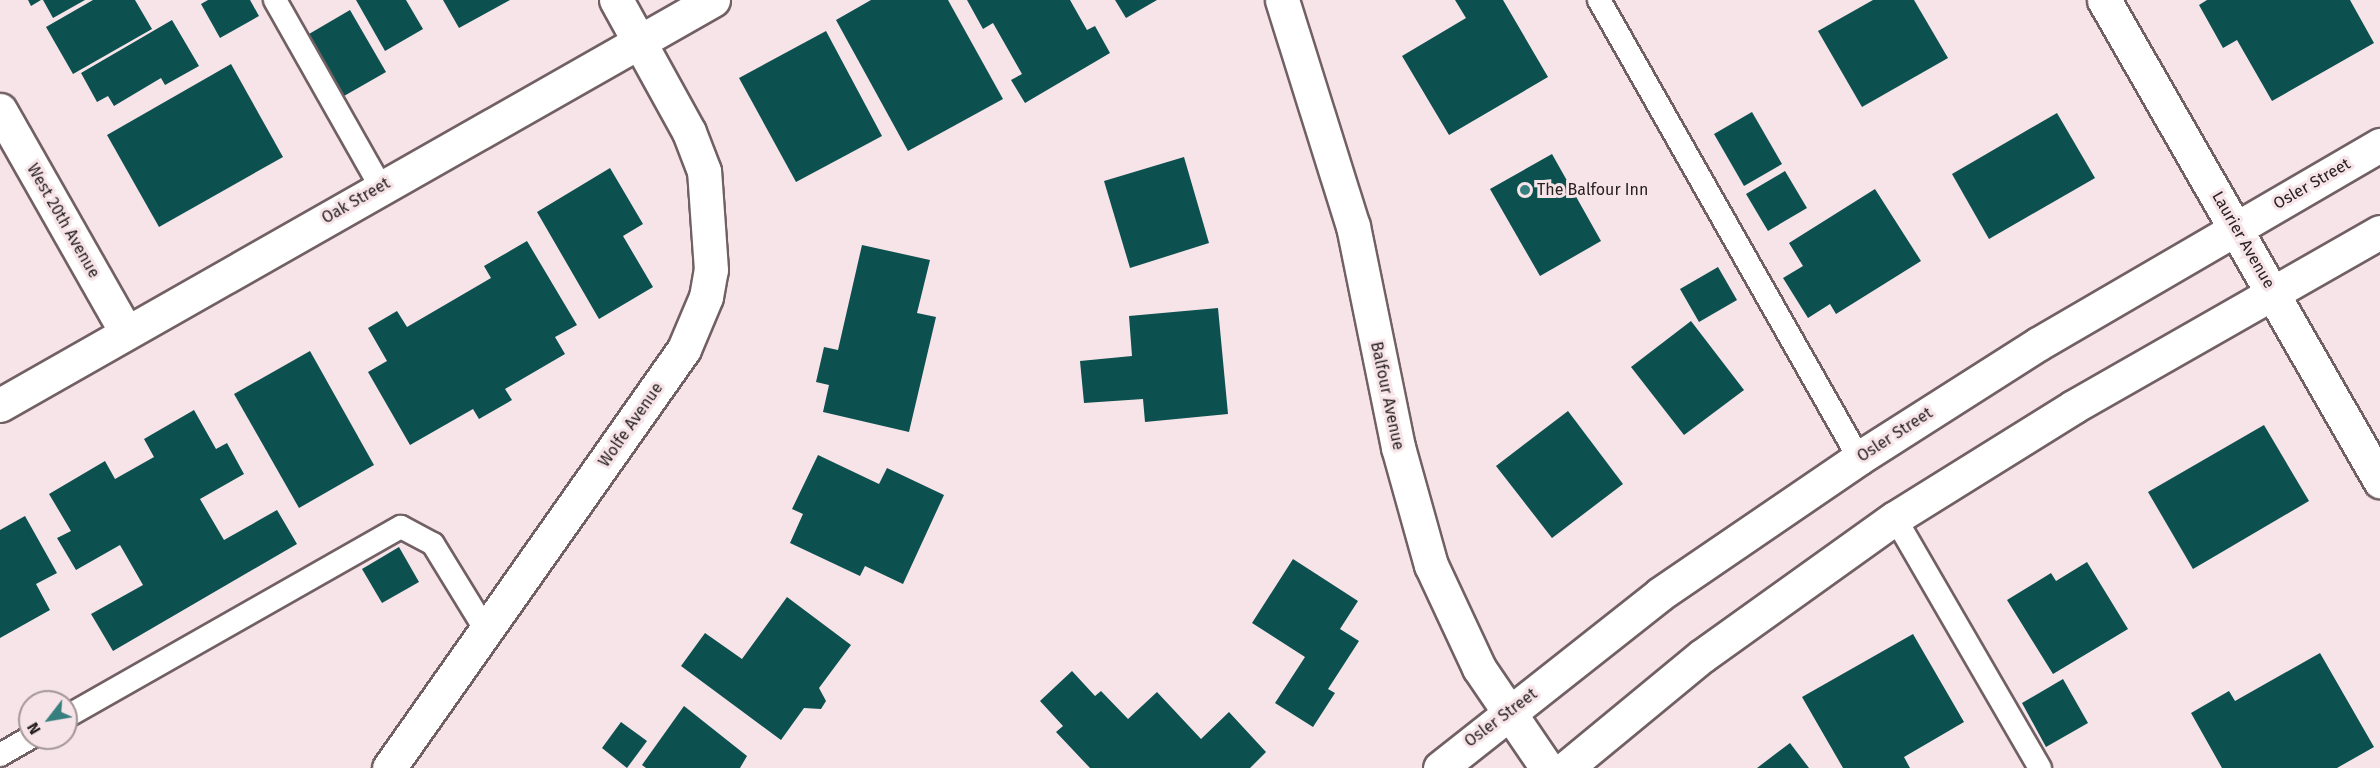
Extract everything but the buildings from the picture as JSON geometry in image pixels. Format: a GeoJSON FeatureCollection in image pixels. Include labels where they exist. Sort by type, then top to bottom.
{"type":"FeatureCollection","features":[{"type":"Feature","properties":{"kind":"street","name":"Wolfe Avenue"},"geometry":{"type":"LineString","coordinates":[[389,768],[487,632],[684,349],[706,297],[711,270],[704,171],[689,132],[616,0]]}},
{"type":"Feature","properties":{"kind":"street","name":"Oak Street"},"geometry":{"type":"LineString","coordinates":[[0,405],[713,0]]}},
{"type":"Feature","properties":{"kind":"street","name":"Balfour Avenue"},"geometry":{"type":"LineString","coordinates":[[1282,0],[1353,226],[1413,511],[1453,616],[1479,668],[1547,768]]}},
{"type":"Feature","properties":{"kind":"street","name":"Laurier Avenue"},"geometry":{"type":"LineString","coordinates":[[2104,0],[2380,481]]}},
{"type":"Feature","properties":{"kind":"street","name":"West 20th Avenue"},"geometry":{"type":"LineString","coordinates":[[0,110],[126,332]]}},
{"type":"Feature","properties":{"kind":"street","name":"Osler Street"},"geometry":{"type":"LineString","coordinates":[[1440,768],[1660,594],[1859,458],[2038,344],[2380,145]]}},
{"type":"Feature","properties":{"kind":"street"},"geometry":{"type":"LineString","coordinates":[[1566,768],[1702,656],[1895,518],[2073,407],[2274,295],[2380,232]]}},
{"type":"Feature","properties":{"kind":"lane"},"geometry":{"type":"LineString","coordinates":[[275,0],[381,187]]}},
{"type":"Feature","properties":{"kind":"lane"},"geometry":{"type":"LineString","coordinates":[[1599,0],[1859,458]]}},
{"type":"Feature","properties":{"kind":"lane"},"geometry":{"type":"LineString","coordinates":[[1895,518],[2040,768]]}},
{"type":"Feature","properties":{"kind":"lane"},"geometry":{"type":"LineString","coordinates":[[78,710],[400,526],[433,544],[487,632]]}},
{"type":"Feature","properties":{"kind":"lane"},"geometry":{"type":"LineString","coordinates":[[0,755],[18,745]]}},
{"type":"Feature","properties":{"kind":"place","name":"The Balfour Inn"},"geometry":{"type":"Point","coordinates":[1525,190]}}]}
